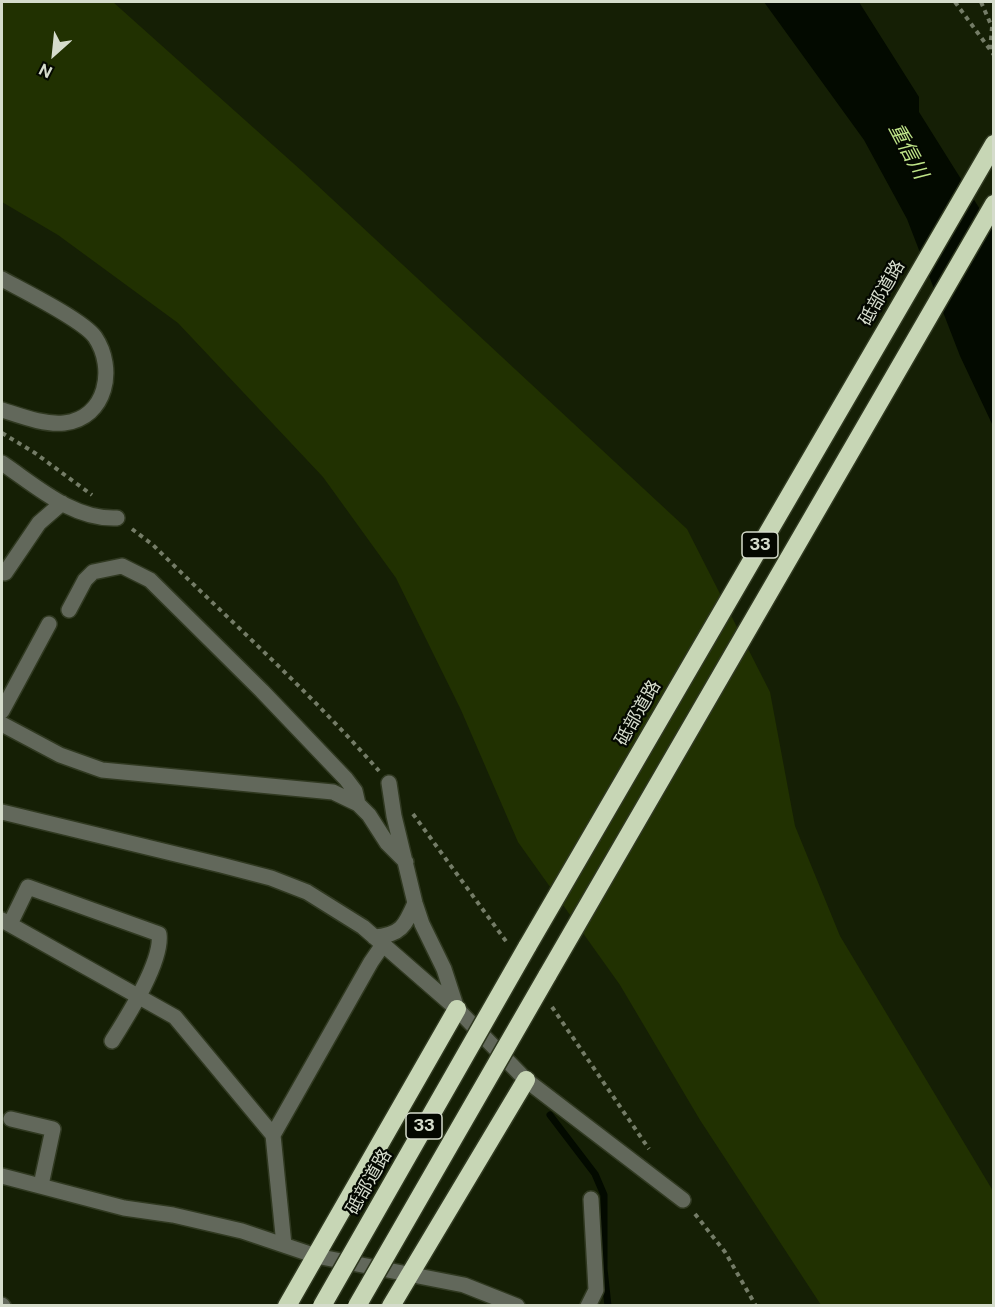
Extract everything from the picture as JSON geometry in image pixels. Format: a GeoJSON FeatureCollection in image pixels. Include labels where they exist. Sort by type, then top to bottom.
{"type":"FeatureCollection","features":[{"type":"Feature","properties":{"kind":"highway","name":"砥部道路"},"geometry":{"type":"LineString","coordinates":[[322,1305],[526,947],[993,144]]}},
{"type":"Feature","properties":{"kind":"highway","name":"33"},"geometry":{"type":"LineString","coordinates":[[357,1305],[993,204]]}},
{"type":"Feature","properties":{"kind":"highway"},"geometry":{"type":"LineString","coordinates":[[287,1305],[456,1010]]}},
{"type":"Feature","properties":{"kind":"highway"},"geometry":{"type":"LineString","coordinates":[[391,1305],[526,1080]]}},
{"type":"Feature","properties":{"kind":"street"},"geometry":{"type":"LineString","coordinates":[[2,279],[79,323],[93,335],[102,350],[107,366],[107,382],[100,399],[86,415],[65,423],[39,421],[2,410]]}},
{"type":"Feature","properties":{"kind":"street"},"geometry":{"type":"LineString","coordinates":[[2,463],[62,503],[88,516],[103,519],[117,518]]}},
{"type":"Feature","properties":{"kind":"street"},"geometry":{"type":"LineString","coordinates":[[5,573],[39,524],[62,503]]}},
{"type":"Feature","properties":{"kind":"street"},"geometry":{"type":"LineString","coordinates":[[69,610],[85,580],[93,572],[122,566],[150,580],[346,779],[355,791],[358,804]]}},
{"type":"Feature","properties":{"kind":"street"},"geometry":{"type":"LineString","coordinates":[[2,711],[50,624]]}},
{"type":"Feature","properties":{"kind":"street"},"geometry":{"type":"LineString","coordinates":[[2,723],[60,755],[102,770],[333,792],[358,804],[369,815],[387,843],[406,862]]}},
{"type":"Feature","properties":{"kind":"street"},"geometry":{"type":"LineString","coordinates":[[389,783],[394,816],[415,903],[422,924],[444,969],[456,1010]]}},
{"type":"Feature","properties":{"kind":"street"},"geometry":{"type":"LineString","coordinates":[[2,812],[271,878],[307,892],[350,918],[456,1010],[526,1080],[683,1200]]}},
{"type":"Feature","properties":{"kind":"street"},"geometry":{"type":"LineString","coordinates":[[112,1041],[139,995],[161,946],[159,934],[28,887],[6,922],[139,995],[175,1017],[273,1135],[284,1245]]}},
{"type":"Feature","properties":{"kind":"street"},"geometry":{"type":"LineString","coordinates":[[273,1135],[371,962],[378,942],[403,927],[415,903]]}},
{"type":"Feature","properties":{"kind":"street"},"geometry":{"type":"LineString","coordinates":[[11,1119],[53,1129],[41,1185]]}},
{"type":"Feature","properties":{"kind":"street"},"geometry":{"type":"LineString","coordinates":[[2,1176],[124,1208],[173,1215],[242,1232],[316,1256],[464,1285],[517,1305]]}},
{"type":"Feature","properties":{"kind":"street"},"geometry":{"type":"LineString","coordinates":[[588,1305],[596,1290],[591,1199]]}},
{"type":"Feature","properties":{"kind":"path"},"geometry":{"type":"LineString","coordinates":[[955,2],[992,52]]}},
{"type":"Feature","properties":{"kind":"path"},"geometry":{"type":"LineString","coordinates":[[981,2],[992,27],[992,52]]}},
{"type":"Feature","properties":{"kind":"green space"},"geometry":{"type":"Polygon","coordinates":[[[2,2],[113,2],[303,172],[687,529],[770,692],[795,826],[840,936],[993,1191],[993,1305],[821,1305],[700,1120],[620,985],[518,842],[461,710],[396,578],[323,477],[178,323],[58,235],[2,202],[2,2]]]}},
{"type":"Feature","properties":{"kind":"water","name":"重信川"},"geometry":{"type":"Polygon","coordinates":[[[764,2],[859,2],[919,97],[919,112],[993,230],[993,426],[960,356],[907,219],[864,140],[764,2]]]}},
{"type":"Feature","properties":{"kind":"waterway"},"geometry":{"type":"LineString","coordinates":[[550,1115],[595,1174],[604,1195],[604,1269],[608,1306]]}}]}
